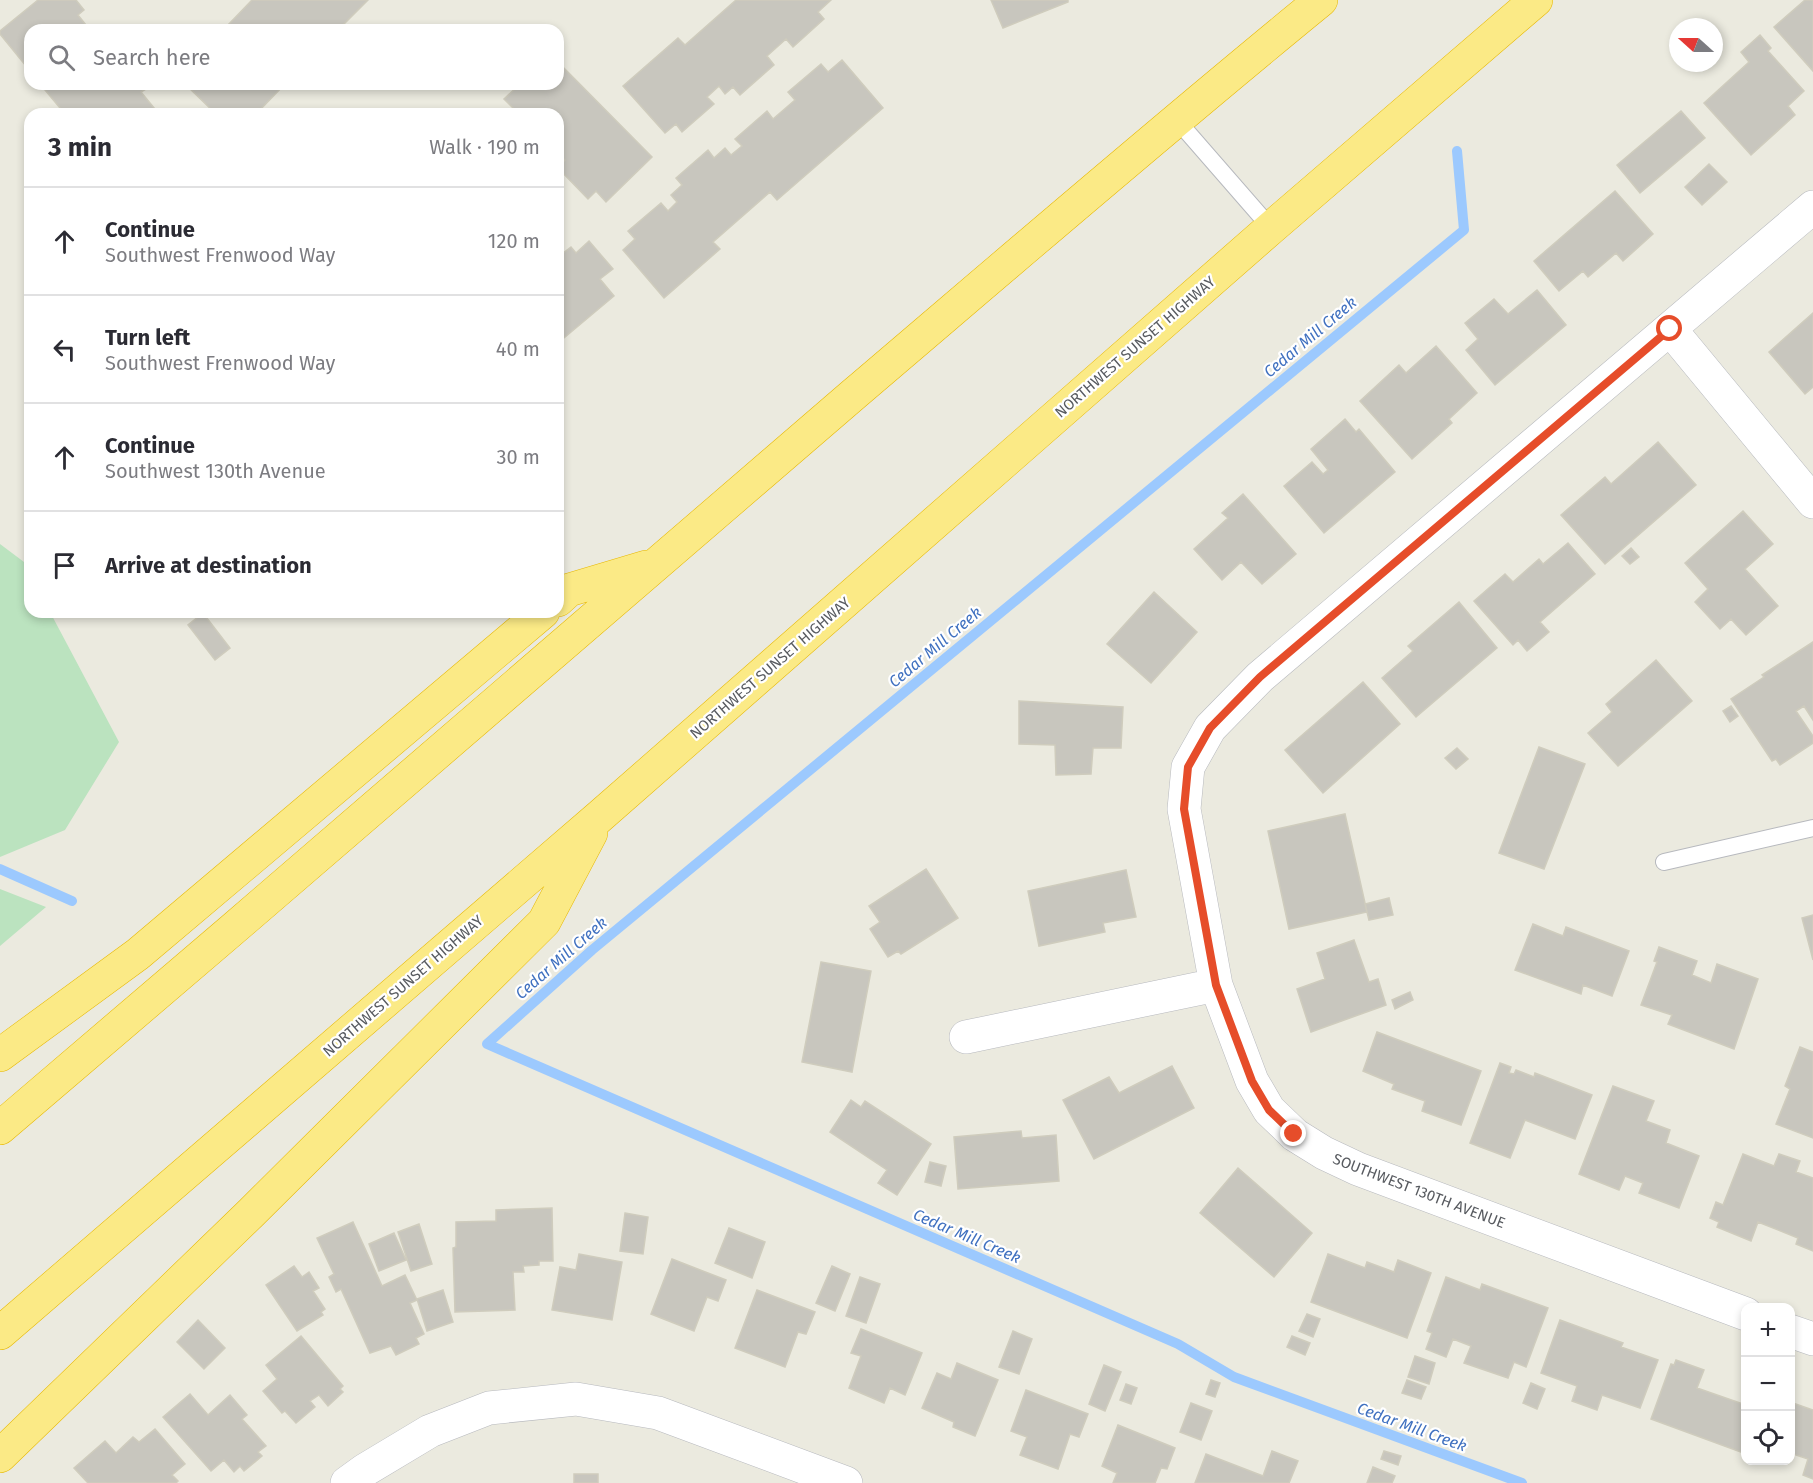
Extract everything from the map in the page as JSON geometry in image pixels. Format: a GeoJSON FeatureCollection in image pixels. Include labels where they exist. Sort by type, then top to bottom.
{"type":"FeatureCollection","features":[{"type":"Feature","properties":{"kind":"highway"},"geometry":{"type":"LineString","coordinates":[[0,1128],[1176,119],[1321,0]]}},
{"type":"Feature","properties":{"kind":"highway","name":"NORTHWEST SUNSET HIGHWAY"},"geometry":{"type":"LineString","coordinates":[[0,1333],[599,817],[1271,228],[1536,0]]}},
{"type":"Feature","properties":{"kind":"highway"},"geometry":{"type":"LineString","coordinates":[[564,595],[569,590],[656,564]]}},
{"type":"Feature","properties":{"kind":"highway"},"geometry":{"type":"LineString","coordinates":[[0,1055],[138,954],[536,618]]}},
{"type":"Feature","properties":{"kind":"highway"},"geometry":{"type":"LineString","coordinates":[[0,1456],[251,1213],[544,922],[599,817]]}},
{"type":"Feature","properties":{"kind":"street","name":"SOUTHWEST 130TH AVENUE"},"geometry":{"type":"LineString","coordinates":[[1741,1312],[1369,1173],[1324,1153],[1294,1134],[1269,1110],[1252,1081],[1216,985],[1184,809],[1188,767],[1210,728],[1260,677],[1813,207]]}},
{"type":"Feature","properties":{"kind":"street"},"geometry":{"type":"LineString","coordinates":[[1670,329],[1813,502]]}},
{"type":"Feature","properties":{"kind":"street"},"geometry":{"type":"LineString","coordinates":[[966,1037],[1216,985]]}},
{"type":"Feature","properties":{"kind":"street"},"geometry":{"type":"LineString","coordinates":[[1795,1332],[1813,1339]]}},
{"type":"Feature","properties":{"kind":"street"},"geometry":{"type":"LineString","coordinates":[[347,1483],[430,1431],[489,1408],[576,1399],[658,1413],[846,1483]]}},
{"type":"Feature","properties":{"kind":"lane"},"geometry":{"type":"LineString","coordinates":[[1176,119],[1271,228]]}},
{"type":"Feature","properties":{"kind":"lane"},"geometry":{"type":"LineString","coordinates":[[1664,862],[1813,828]]}},
{"type":"Feature","properties":{"kind":"green space"},"geometry":{"type":"Polygon","coordinates":[[[0,544],[24,562],[24,618],[53,618],[119,742],[65,830],[0,857],[0,544]]]}},
{"type":"Feature","properties":{"kind":"green space"},"geometry":{"type":"Polygon","coordinates":[[[0,889],[46,907],[0,946],[0,889]]]}},
{"type":"Feature","properties":{"kind":"building"},"geometry":{"type":"Polygon","coordinates":[[[38,0],[76,0],[84,10],[78,15],[85,24],[24,24],[24,64],[0,31],[38,0]]]}},
{"type":"Feature","properties":{"kind":"building"},"geometry":{"type":"Polygon","coordinates":[[[252,0],[368,0],[344,24],[229,24],[252,0]]]}},
{"type":"Feature","properties":{"kind":"building"},"geometry":{"type":"Polygon","coordinates":[[[736,0],[831,0],[818,12],[824,19],[793,47],[786,39],[767,56],[774,65],[740,95],[733,87],[725,94],[719,86],[707,97],[714,104],[682,132],[676,124],[665,133],[623,86],[678,38],[685,45],[736,0]]]}},
{"type":"Feature","properties":{"kind":"building"},"geometry":{"type":"Polygon","coordinates":[[[991,0],[1068,0],[1068,2],[1003,28],[991,0]]]}},
{"type":"Feature","properties":{"kind":"building"},"geometry":{"type":"Polygon","coordinates":[[[1805,0],[1813,0],[1813,71],[1774,27],[1805,0]]]}},
{"type":"Feature","properties":{"kind":"building"},"geometry":{"type":"Polygon","coordinates":[[[1760,35],[1771,48],[1768,51],[1804,91],[1788,106],[1795,115],[1751,155],[1704,103],[1749,62],[1741,52],[1760,35]]]}},
{"type":"Feature","properties":{"kind":"building"},"geometry":{"type":"Polygon","coordinates":[[[842,60],[883,108],[777,200],[770,192],[713,242],[720,249],[664,298],[623,250],[635,239],[628,231],[661,203],[668,211],[677,202],[671,195],[682,185],[676,178],[708,150],[714,158],[725,148],[731,155],[742,146],[735,139],[767,111],[773,119],[795,100],[788,92],[821,64],[828,72],[842,60]]]}},
{"type":"Feature","properties":{"kind":"building"},"geometry":{"type":"Polygon","coordinates":[[[564,68],[652,157],[606,202],[596,191],[588,199],[564,174],[564,108],[513,108],[504,99],[514,90],[564,90],[564,68]]]}},
{"type":"Feature","properties":{"kind":"building"},"geometry":{"type":"Polygon","coordinates":[[[45,90],[144,90],[141,92],[154,108],[60,108],[45,90]]]}},
{"type":"Feature","properties":{"kind":"building"},"geometry":{"type":"Polygon","coordinates":[[[191,90],[279,90],[262,108],[210,108],[191,90]]]}},
{"type":"Feature","properties":{"kind":"building"},"geometry":{"type":"Polygon","coordinates":[[[1681,111],[1705,138],[1640,193],[1617,165],[1681,111]]]}},
{"type":"Feature","properties":{"kind":"building"},"geometry":{"type":"Polygon","coordinates":[[[1709,164],[1727,182],[1702,205],[1685,187],[1709,164]]]}},
{"type":"Feature","properties":{"kind":"building"},"geometry":{"type":"Polygon","coordinates":[[[1615,191],[1653,234],[1623,261],[1616,253],[1588,277],[1583,271],[1559,291],[1534,261],[1615,191]]]}},
{"type":"Feature","properties":{"kind":"building"},"geometry":{"type":"Polygon","coordinates":[[[589,241],[613,269],[600,279],[614,296],[564,338],[564,252],[571,247],[576,253],[589,241]]]}},
{"type":"Feature","properties":{"kind":"building"},"geometry":{"type":"Polygon","coordinates":[[[1537,290],[1566,325],[1495,385],[1466,350],[1478,339],[1465,323],[1494,299],[1508,314],[1537,290]]]}},
{"type":"Feature","properties":{"kind":"building"},"geometry":{"type":"Polygon","coordinates":[[[1813,313],[1813,387],[1805,394],[1769,352],[1813,313]]]}},
{"type":"Feature","properties":{"kind":"building"},"geometry":{"type":"Polygon","coordinates":[[[1436,346],[1477,393],[1449,419],[1452,423],[1412,459],[1360,401],[1399,365],[1406,373],[1436,346]]]}},
{"type":"Feature","properties":{"kind":"building"},"geometry":{"type":"Polygon","coordinates":[[[1345,419],[1356,432],[1359,429],[1395,472],[1324,533],[1284,486],[1312,462],[1323,474],[1328,470],[1311,449],[1345,419]]]}},
{"type":"Feature","properties":{"kind":"building"},"geometry":{"type":"Polygon","coordinates":[[[1658,442],[1696,485],[1605,564],[1561,515],[1605,477],[1611,484],[1658,442]]]}},
{"type":"Feature","properties":{"kind":"building"},"geometry":{"type":"Polygon","coordinates":[[[1243,494],[1296,554],[1262,584],[1241,562],[1222,580],[1194,549],[1228,518],[1222,513],[1243,494]]]}},
{"type":"Feature","properties":{"kind":"building"},"geometry":{"type":"Polygon","coordinates":[[[1743,511],[1773,544],[1745,569],[1778,606],[1746,635],[1731,619],[1720,629],[1695,602],[1708,589],[1685,563],[1743,511]]]}},
{"type":"Feature","properties":{"kind":"building"},"geometry":{"type":"Polygon","coordinates":[[[1568,543],[1595,574],[1540,622],[1549,632],[1527,651],[1518,640],[1513,645],[1474,601],[1505,574],[1513,582],[1539,559],[1543,564],[1568,543]]]}},
{"type":"Feature","properties":{"kind":"building"},"geometry":{"type":"Polygon","coordinates":[[[1631,548],[1639,557],[1630,564],[1622,556],[1631,548]]]}},
{"type":"Feature","properties":{"kind":"building"},"geometry":{"type":"Polygon","coordinates":[[[1154,592],[1197,632],[1151,683],[1107,644],[1154,592]]]}},
{"type":"Feature","properties":{"kind":"building"},"geometry":{"type":"Polygon","coordinates":[[[1459,602],[1497,648],[1416,717],[1382,678],[1413,651],[1408,646],[1459,602]]]}},
{"type":"Feature","properties":{"kind":"building"},"geometry":{"type":"Polygon","coordinates":[[[197,618],[207,618],[230,648],[215,660],[188,625],[197,618]]]}},
{"type":"Feature","properties":{"kind":"building"},"geometry":{"type":"Polygon","coordinates":[[[1813,642],[1813,720],[1804,706],[1796,711],[1813,736],[1813,743],[1780,765],[1776,759],[1772,761],[1731,699],[1764,677],[1762,675],[1813,642]]]}},
{"type":"Feature","properties":{"kind":"building"},"geometry":{"type":"Polygon","coordinates":[[[1656,660],[1692,701],[1618,766],[1588,733],[1612,712],[1606,704],[1656,660]]]}},
{"type":"Feature","properties":{"kind":"building"},"geometry":{"type":"Polygon","coordinates":[[[1363,682],[1400,724],[1323,793],[1285,750],[1363,682]]]}},
{"type":"Feature","properties":{"kind":"building"},"geometry":{"type":"Polygon","coordinates":[[[1019,701],[1123,707],[1121,748],[1093,748],[1091,774],[1056,775],[1055,745],[1019,744],[1019,701]]]}},
{"type":"Feature","properties":{"kind":"building"},"geometry":{"type":"Polygon","coordinates":[[[1731,706],[1738,716],[1730,722],[1723,711],[1731,706]]]}},
{"type":"Feature","properties":{"kind":"building"},"geometry":{"type":"Polygon","coordinates":[[[1539,747],[1585,764],[1544,869],[1499,853],[1539,747]]]}},
{"type":"Feature","properties":{"kind":"building"},"geometry":{"type":"Polygon","coordinates":[[[1457,748],[1468,759],[1456,769],[1445,758],[1457,748]]]}},
{"type":"Feature","properties":{"kind":"building"},"geometry":{"type":"Polygon","coordinates":[[[1345,814],[1367,912],[1289,929],[1268,831],[1345,814]]]}},
{"type":"Feature","properties":{"kind":"building"},"geometry":{"type":"Polygon","coordinates":[[[926,869],[958,918],[901,954],[898,951],[888,957],[870,929],[880,922],[869,906],[926,869]]]}},
{"type":"Feature","properties":{"kind":"building"},"geometry":{"type":"Polygon","coordinates":[[[1126,870],[1136,917],[1103,923],[1105,932],[1039,946],[1028,891],[1126,870]]]}},
{"type":"Feature","properties":{"kind":"building"},"geometry":{"type":"Polygon","coordinates":[[[1389,898],[1393,915],[1369,920],[1365,904],[1389,898]]]}},
{"type":"Feature","properties":{"kind":"building"},"geometry":{"type":"Polygon","coordinates":[[[1813,915],[1813,960],[1802,918],[1813,915]]]}},
{"type":"Feature","properties":{"kind":"building"},"geometry":{"type":"Polygon","coordinates":[[[1533,924],[1563,936],[1566,927],[1629,951],[1612,996],[1583,985],[1581,994],[1515,970],[1533,924]]]}},
{"type":"Feature","properties":{"kind":"building"},"geometry":{"type":"Polygon","coordinates":[[[1354,940],[1369,982],[1378,979],[1386,1005],[1311,1032],[1297,989],[1325,979],[1317,953],[1354,940]]]}},
{"type":"Feature","properties":{"kind":"building"},"geometry":{"type":"Polygon","coordinates":[[[1659,947],[1697,961],[1692,975],[1711,983],[1717,964],[1758,979],[1734,1049],[1668,1024],[1672,1015],[1641,1005],[1657,962],[1654,961],[1659,947]]]}},
{"type":"Feature","properties":{"kind":"building"},"geometry":{"type":"Polygon","coordinates":[[[821,962],[871,971],[852,1072],[802,1062],[821,962]]]}},
{"type":"Feature","properties":{"kind":"building"},"geometry":{"type":"Polygon","coordinates":[[[1410,992],[1413,1000],[1395,1009],[1392,1000],[1410,992]]]}},
{"type":"Feature","properties":{"kind":"building"},"geometry":{"type":"Polygon","coordinates":[[[1377,1032],[1481,1071],[1461,1125],[1422,1111],[1425,1101],[1392,1089],[1394,1084],[1363,1071],[1377,1032]]]}},
{"type":"Feature","properties":{"kind":"building"},"geometry":{"type":"Polygon","coordinates":[[[1800,1047],[1813,1052],[1813,1138],[1776,1124],[1790,1089],[1785,1086],[1800,1047]]]}},
{"type":"Feature","properties":{"kind":"building"},"geometry":{"type":"Polygon","coordinates":[[[1500,1063],[1511,1067],[1509,1073],[1514,1074],[1516,1070],[1534,1077],[1535,1073],[1592,1095],[1575,1139],[1525,1120],[1510,1158],[1470,1143],[1500,1063]]]}},
{"type":"Feature","properties":{"kind":"building"},"geometry":{"type":"Polygon","coordinates":[[[1172,1066],[1194,1108],[1094,1159],[1063,1100],[1109,1077],[1119,1093],[1172,1066]]]}},
{"type":"Feature","properties":{"kind":"building"},"geometry":{"type":"Polygon","coordinates":[[[1613,1086],[1654,1101],[1646,1121],[1670,1130],[1666,1143],[1699,1156],[1679,1208],[1639,1193],[1643,1183],[1625,1176],[1619,1190],[1579,1174],[1613,1086]]]}},
{"type":"Feature","properties":{"kind":"building"},"geometry":{"type":"Polygon","coordinates":[[[851,1100],[861,1107],[865,1101],[931,1144],[897,1195],[878,1183],[887,1170],[830,1132],[851,1100]]]}},
{"type":"Feature","properties":{"kind":"building"},"geometry":{"type":"Polygon","coordinates":[[[1021,1131],[1022,1138],[1056,1135],[1059,1181],[958,1189],[954,1137],[1021,1131]]]}},
{"type":"Feature","properties":{"kind":"building"},"geometry":{"type":"Polygon","coordinates":[[[1743,1154],[1774,1166],[1779,1154],[1800,1161],[1796,1172],[1813,1178],[1813,1251],[1796,1244],[1798,1238],[1758,1222],[1751,1241],[1717,1227],[1719,1222],[1710,1218],[1716,1202],[1723,1205],[1743,1154]]]}},
{"type":"Feature","properties":{"kind":"building"},"geometry":{"type":"Polygon","coordinates":[[[930,1162],[946,1166],[941,1186],[925,1182],[930,1162]]]}},
{"type":"Feature","properties":{"kind":"building"},"geometry":{"type":"Polygon","coordinates":[[[1238,1168],[1312,1233],[1274,1277],[1200,1213],[1238,1168]]]}},
{"type":"Feature","properties":{"kind":"building"},"geometry":{"type":"Polygon","coordinates":[[[552,1208],[553,1261],[539,1261],[539,1265],[523,1266],[524,1272],[513,1272],[515,1310],[455,1312],[453,1248],[456,1247],[456,1222],[496,1221],[496,1210],[552,1208]]]}},
{"type":"Feature","properties":{"kind":"building"},"geometry":{"type":"Polygon","coordinates":[[[625,1213],[648,1217],[643,1254],[620,1251],[625,1213]]]}},
{"type":"Feature","properties":{"kind":"building"},"geometry":{"type":"Polygon","coordinates":[[[353,1222],[382,1286],[405,1275],[417,1300],[410,1303],[424,1334],[416,1338],[419,1344],[396,1355],[391,1346],[370,1353],[341,1289],[336,1292],[329,1277],[334,1274],[317,1238],[353,1222]]]}},
{"type":"Feature","properties":{"kind":"building"},"geometry":{"type":"Polygon","coordinates":[[[419,1224],[432,1264],[411,1271],[398,1232],[419,1224]]]}},
{"type":"Feature","properties":{"kind":"building"},"geometry":{"type":"Polygon","coordinates":[[[729,1228],[765,1242],[752,1278],[715,1263],[729,1228]]]}},
{"type":"Feature","properties":{"kind":"building"},"geometry":{"type":"Polygon","coordinates":[[[394,1233],[406,1260],[379,1271],[369,1244],[394,1233]]]}},
{"type":"Feature","properties":{"kind":"building"},"geometry":{"type":"Polygon","coordinates":[[[579,1254],[622,1262],[612,1320],[552,1310],[560,1267],[576,1270],[579,1254]]]}},
{"type":"Feature","properties":{"kind":"building"},"geometry":{"type":"Polygon","coordinates":[[[1328,1254],[1365,1268],[1367,1262],[1394,1272],[1398,1260],[1431,1273],[1407,1338],[1311,1302],[1328,1254]]]}},
{"type":"Feature","properties":{"kind":"building"},"geometry":{"type":"Polygon","coordinates":[[[672,1259],[726,1280],[718,1301],[707,1297],[694,1331],[651,1314],[672,1259]]]}},
{"type":"Feature","properties":{"kind":"building"},"geometry":{"type":"Polygon","coordinates":[[[294,1266],[302,1277],[309,1272],[319,1288],[313,1291],[325,1309],[321,1312],[323,1315],[297,1331],[266,1285],[294,1266]]]}},
{"type":"Feature","properties":{"kind":"building"},"geometry":{"type":"Polygon","coordinates":[[[832,1266],[850,1274],[835,1311],[816,1303],[832,1266]]]}},
{"type":"Feature","properties":{"kind":"building"},"geometry":{"type":"Polygon","coordinates":[[[860,1277],[880,1284],[866,1323],[846,1316],[860,1277]]]}},
{"type":"Feature","properties":{"kind":"building"},"geometry":{"type":"Polygon","coordinates":[[[1446,1277],[1480,1290],[1482,1284],[1548,1308],[1526,1367],[1514,1362],[1508,1378],[1464,1363],[1471,1346],[1453,1339],[1446,1357],[1426,1349],[1432,1333],[1427,1331],[1446,1277]]]}},
{"type":"Feature","properties":{"kind":"building"},"geometry":{"type":"Polygon","coordinates":[[[443,1290],[453,1322],[427,1331],[417,1299],[443,1290]]]}},
{"type":"Feature","properties":{"kind":"building"},"geometry":{"type":"Polygon","coordinates":[[[757,1290],[815,1312],[806,1334],[798,1332],[785,1367],[735,1348],[757,1290]]]}},
{"type":"Feature","properties":{"kind":"building"},"geometry":{"type":"Polygon","coordinates":[[[1307,1314],[1320,1319],[1313,1337],[1299,1331],[1307,1314]]]}},
{"type":"Feature","properties":{"kind":"building"},"geometry":{"type":"Polygon","coordinates":[[[198,1320],[225,1348],[204,1369],[177,1342],[198,1320]]]}},
{"type":"Feature","properties":{"kind":"building"},"geometry":{"type":"Polygon","coordinates":[[[1560,1320],[1623,1343],[1621,1347],[1658,1360],[1640,1408],[1602,1395],[1597,1410],[1572,1401],[1577,1386],[1541,1373],[1560,1320]]]}},
{"type":"Feature","properties":{"kind":"building"},"geometry":{"type":"Polygon","coordinates":[[[861,1329],[922,1353],[905,1395],[890,1388],[884,1403],[849,1388],[861,1356],[851,1353],[861,1329]]]}},
{"type":"Feature","properties":{"kind":"building"},"geometry":{"type":"Polygon","coordinates":[[[1013,1331],[1032,1339],[1019,1374],[999,1367],[1013,1331]]]}},
{"type":"Feature","properties":{"kind":"building"},"geometry":{"type":"Polygon","coordinates":[[[301,1336],[343,1386],[340,1389],[343,1392],[328,1406],[319,1395],[310,1401],[315,1407],[296,1423],[285,1411],[282,1413],[263,1391],[277,1379],[266,1365],[301,1336]]]}},
{"type":"Feature","properties":{"kind":"building"},"geometry":{"type":"Polygon","coordinates":[[[1292,1336],[1310,1343],[1305,1355],[1287,1347],[1292,1336]]]}},
{"type":"Feature","properties":{"kind":"building"},"geometry":{"type":"Polygon","coordinates":[[[1415,1356],[1435,1363],[1429,1384],[1408,1377],[1415,1356]]]}},
{"type":"Feature","properties":{"kind":"building"},"geometry":{"type":"Polygon","coordinates":[[[1676,1360],[1704,1370],[1697,1388],[1741,1403],[1741,1452],[1651,1419],[1671,1364],[1674,1365],[1676,1360]]]}},
{"type":"Feature","properties":{"kind":"building"},"geometry":{"type":"Polygon","coordinates":[[[957,1363],[998,1380],[975,1436],[953,1427],[954,1422],[922,1408],[937,1373],[951,1379],[957,1363]]]}},
{"type":"Feature","properties":{"kind":"building"},"geometry":{"type":"Polygon","coordinates":[[[1104,1365],[1121,1372],[1105,1411],[1089,1404],[1104,1365]]]}},
{"type":"Feature","properties":{"kind":"building"},"geometry":{"type":"Polygon","coordinates":[[[1211,1380],[1220,1383],[1215,1397],[1206,1394],[1211,1380]]]}},
{"type":"Feature","properties":{"kind":"building"},"geometry":{"type":"Polygon","coordinates":[[[1407,1380],[1426,1387],[1421,1399],[1402,1393],[1407,1380]]]}},
{"type":"Feature","properties":{"kind":"building"},"geometry":{"type":"Polygon","coordinates":[[[1531,1383],[1545,1389],[1537,1409],[1523,1403],[1531,1383]]]}},
{"type":"Feature","properties":{"kind":"building"},"geometry":{"type":"Polygon","coordinates":[[[1126,1384],[1137,1388],[1131,1404],[1120,1400],[1126,1384]]]}},
{"type":"Feature","properties":{"kind":"building"},"geometry":{"type":"Polygon","coordinates":[[[1026,1390],[1088,1414],[1079,1437],[1070,1434],[1058,1469],[1020,1455],[1027,1437],[1011,1431],[1026,1390]]]}},
{"type":"Feature","properties":{"kind":"building"},"geometry":{"type":"Polygon","coordinates":[[[190,1394],[208,1415],[230,1395],[247,1415],[242,1419],[266,1446],[258,1452],[262,1456],[244,1471],[240,1466],[234,1472],[224,1460],[211,1471],[163,1417],[190,1394]]]}},
{"type":"Feature","properties":{"kind":"building"},"geometry":{"type":"Polygon","coordinates":[[[1191,1403],[1212,1411],[1201,1440],[1180,1432],[1191,1403]]]}},
{"type":"Feature","properties":{"kind":"building"},"geometry":{"type":"Polygon","coordinates":[[[1795,1404],[1813,1410],[1813,1479],[1803,1475],[1808,1459],[1795,1455],[1795,1404]]]}},
{"type":"Feature","properties":{"kind":"building"},"geometry":{"type":"Polygon","coordinates":[[[1118,1425],[1175,1448],[1167,1469],[1161,1468],[1155,1483],[1113,1483],[1117,1473],[1102,1466],[1118,1425]]]}},
{"type":"Feature","properties":{"kind":"building"},"geometry":{"type":"Polygon","coordinates":[[[155,1429],[185,1464],[172,1475],[178,1481],[176,1483],[88,1483],[74,1468],[105,1441],[116,1453],[133,1437],[139,1442],[155,1429]]]}},
{"type":"Feature","properties":{"kind":"building"},"geometry":{"type":"Polygon","coordinates":[[[1272,1451],[1298,1461],[1289,1483],[1195,1483],[1206,1454],[1263,1476],[1272,1451]]]}},
{"type":"Feature","properties":{"kind":"building"},"geometry":{"type":"Polygon","coordinates":[[[1384,1451],[1401,1456],[1398,1465],[1381,1459],[1384,1451]]]}},
{"type":"Feature","properties":{"kind":"building"},"geometry":{"type":"Polygon","coordinates":[[[1373,1467],[1395,1476],[1392,1483],[1367,1483],[1373,1467]]]}},
{"type":"Feature","properties":{"kind":"building"},"geometry":{"type":"Polygon","coordinates":[[[574,1474],[598,1474],[598,1483],[574,1483],[574,1474]]]}},
{"type":"Feature","properties":{"kind":"waterway","name":"Cedar Mill Creek"},"geometry":{"type":"LineString","coordinates":[[1457,151],[1464,230],[592,950],[487,1044],[1178,1344],[1234,1377],[1522,1483]]}},
{"type":"Feature","properties":{"kind":"waterway"},"geometry":{"type":"LineString","coordinates":[[0,869],[72,901]]}},
{"type":"Feature","properties":{"kind":"route"},"geometry":{"type":"LineString","coordinates":[[1294,1134],[1269,1110],[1252,1081],[1216,985],[1184,809],[1188,767],[1210,728],[1260,677],[1670,329]]}}]}
